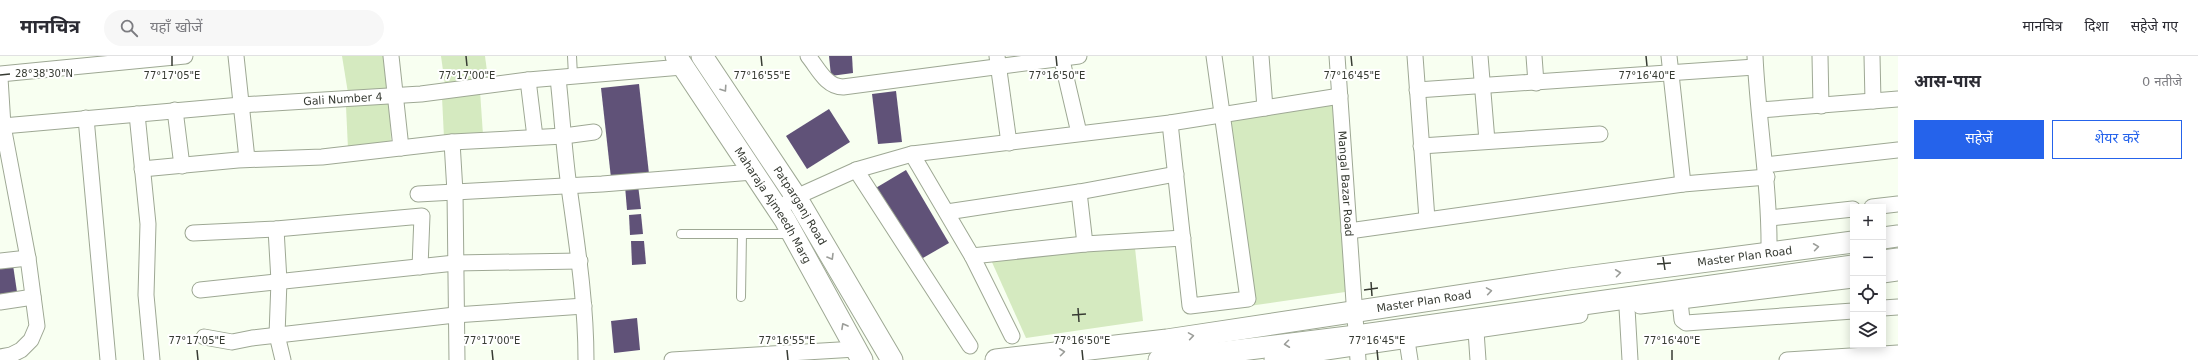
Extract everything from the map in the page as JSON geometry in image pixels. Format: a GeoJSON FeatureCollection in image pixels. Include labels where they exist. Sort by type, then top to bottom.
{"type":"FeatureCollection","features":[{"type":"Feature","properties":{"kind":"main road","name":"Patparganj Road"},"geometry":{"type":"LineString","coordinates":[[702,56],[796,197],[892,360]]}},
{"type":"Feature","properties":{"kind":"main road","name":"Maharaja Ajmeedh Marg"},"geometry":{"type":"LineString","coordinates":[[679,62],[778,209],[859,355]]}},
{"type":"Feature","properties":{"kind":"main road"},"geometry":{"type":"LineString","coordinates":[[1886,238],[1898,236]]}},
{"type":"Feature","properties":{"kind":"main road","name":"Master Plan Road"},"geometry":{"type":"LineString","coordinates":[[996,360],[1167,340],[1570,279],[1850,242]]}},
{"type":"Feature","properties":{"kind":"main road"},"geometry":{"type":"LineString","coordinates":[[1886,261],[1898,259]]}},
{"type":"Feature","properties":{"kind":"main road"},"geometry":{"type":"LineString","coordinates":[[1159,360],[1357,348],[1679,296],[1850,267]]}},
{"type":"Feature","properties":{"kind":"street"},"geometry":{"type":"LineString","coordinates":[[0,74],[185,56]]}},
{"type":"Feature","properties":{"kind":"street"},"geometry":{"type":"LineString","coordinates":[[236,56],[247,159]]}},
{"type":"Feature","properties":{"kind":"street"},"geometry":{"type":"LineString","coordinates":[[391,56],[401,148]]}},
{"type":"Feature","properties":{"kind":"street"},"geometry":{"type":"LineString","coordinates":[[808,56],[835,87],[998,62],[1079,56]]}},
{"type":"Feature","properties":{"kind":"street"},"geometry":{"type":"LineString","coordinates":[[1170,122],[1190,306],[1248,299],[1214,56]]}},
{"type":"Feature","properties":{"kind":"street"},"geometry":{"type":"LineString","coordinates":[[1261,56],[1265,108]]}},
{"type":"Feature","properties":{"kind":"street","name":"Mangal Bazar Road"},"geometry":{"type":"LineString","coordinates":[[1337,56],[1357,348]]}},
{"type":"Feature","properties":{"kind":"street"},"geometry":{"type":"LineString","coordinates":[[1415,56],[1427,219]]}},
{"type":"Feature","properties":{"kind":"street"},"geometry":{"type":"LineString","coordinates":[[1480,56],[1487,142]]}},
{"type":"Feature","properties":{"kind":"street"},"geometry":{"type":"LineString","coordinates":[[1534,56],[1536,83]]}},
{"type":"Feature","properties":{"kind":"street"},"geometry":{"type":"LineString","coordinates":[[1669,56],[1683,184]]}},
{"type":"Feature","properties":{"kind":"street"},"geometry":{"type":"LineString","coordinates":[[1820,56],[1821,106]]}},
{"type":"Feature","properties":{"kind":"street"},"geometry":{"type":"LineString","coordinates":[[1872,56],[1873,101]]}},
{"type":"Feature","properties":{"kind":"street"},"geometry":{"type":"LineString","coordinates":[[1061,57],[1079,133]]}},
{"type":"Feature","properties":{"kind":"street"},"geometry":{"type":"LineString","coordinates":[[1417,90],[1670,73],[1755,61],[1770,218],[1769,253]]}},
{"type":"Feature","properties":{"kind":"street","name":"Gali Number 4"},"geometry":{"type":"LineString","coordinates":[[3,126],[175,110],[396,95],[566,77],[679,62]]}},
{"type":"Feature","properties":{"kind":"street"},"geometry":{"type":"LineString","coordinates":[[998,62],[1009,143]]}},
{"type":"Feature","properties":{"kind":"street"},"geometry":{"type":"LineString","coordinates":[[566,77],[564,136],[569,185],[580,262],[584,306],[586,360]]}},
{"type":"Feature","properties":{"kind":"street"},"geometry":{"type":"LineString","coordinates":[[0,78],[3,126],[28,258],[37,326],[30,340],[21,350],[11,355],[0,357]]}},
{"type":"Feature","properties":{"kind":"street"},"geometry":{"type":"LineString","coordinates":[[528,80],[535,137]]}},
{"type":"Feature","properties":{"kind":"street"},"geometry":{"type":"LineString","coordinates":[[778,209],[796,197],[856,170],[912,154],[1170,122],[1340,96]]}},
{"type":"Feature","properties":{"kind":"street"},"geometry":{"type":"LineString","coordinates":[[1760,110],[1898,99]]}},
{"type":"Feature","properties":{"kind":"street"},"geometry":{"type":"LineString","coordinates":[[175,110],[182,166]]}},
{"type":"Feature","properties":{"kind":"street"},"geometry":{"type":"LineString","coordinates":[[137,114],[148,224],[146,295],[152,360]]}},
{"type":"Feature","properties":{"kind":"street"},"geometry":{"type":"LineString","coordinates":[[86,118],[108,360]]}},
{"type":"Feature","properties":{"kind":"street"},"geometry":{"type":"LineString","coordinates":[[142,169],[247,159],[322,157],[452,142],[564,136],[594,132]]}},
{"type":"Feature","properties":{"kind":"street"},"geometry":{"type":"LineString","coordinates":[[1421,146],[1600,134]]}},
{"type":"Feature","properties":{"kind":"street"},"geometry":{"type":"LineString","coordinates":[[452,142],[456,192],[455,316],[457,360]]}},
{"type":"Feature","properties":{"kind":"street"},"geometry":{"type":"LineString","coordinates":[[1349,231],[1683,184],[1898,150]]}},
{"type":"Feature","properties":{"kind":"street"},"geometry":{"type":"LineString","coordinates":[[912,154],[972,256],[1012,336]]}},
{"type":"Feature","properties":{"kind":"street"},"geometry":{"type":"LineString","coordinates":[[856,170],[970,346]]}},
{"type":"Feature","properties":{"kind":"street"},"geometry":{"type":"LineString","coordinates":[[418,194],[753,172]]}},
{"type":"Feature","properties":{"kind":"street"},"geometry":{"type":"LineString","coordinates":[[947,212],[1079,192],[1176,174]]}},
{"type":"Feature","properties":{"kind":"street"},"geometry":{"type":"LineString","coordinates":[[1079,192],[1085,244]]}},
{"type":"Feature","properties":{"kind":"street"},"geometry":{"type":"LineString","coordinates":[[1886,205],[1898,204]]}},
{"type":"Feature","properties":{"kind":"street"},"geometry":{"type":"LineString","coordinates":[[1770,218],[1850,209]]}},
{"type":"Feature","properties":{"kind":"street"},"geometry":{"type":"LineString","coordinates":[[193,233],[276,229],[422,216],[420,267]]}},
{"type":"Feature","properties":{"kind":"street"},"geometry":{"type":"LineString","coordinates":[[276,229],[279,281],[277,335],[283,360]]}},
{"type":"Feature","properties":{"kind":"street"},"geometry":{"type":"LineString","coordinates":[[972,256],[1085,244],[1183,238]]}},
{"type":"Feature","properties":{"kind":"street"},"geometry":{"type":"LineString","coordinates":[[0,261],[28,258]]}},
{"type":"Feature","properties":{"kind":"street"},"geometry":{"type":"LineString","coordinates":[[200,290],[455,263],[580,262]]}},
{"type":"Feature","properties":{"kind":"street"},"geometry":{"type":"LineString","coordinates":[[1886,275],[1898,273]]}},
{"type":"Feature","properties":{"kind":"street"},"geometry":{"type":"LineString","coordinates":[[1272,360],[1627,308],[1679,296],[1850,280]]}},
{"type":"Feature","properties":{"kind":"street"},"geometry":{"type":"LineString","coordinates":[[1679,296],[1682,320],[1686,323],[1850,311]]}},
{"type":"Feature","properties":{"kind":"street"},"geometry":{"type":"LineString","coordinates":[[0,302],[33,297]]}},
{"type":"Feature","properties":{"kind":"street"},"geometry":{"type":"LineString","coordinates":[[204,337],[232,342],[277,335],[455,316],[584,306]]}},
{"type":"Feature","properties":{"kind":"street"},"geometry":{"type":"LineString","coordinates":[[1886,308],[1898,307]]}},
{"type":"Feature","properties":{"kind":"street"},"geometry":{"type":"LineString","coordinates":[[1627,308],[1630,360]]}},
{"type":"Feature","properties":{"kind":"street"},"geometry":{"type":"LineString","coordinates":[[1476,331],[1478,360]]}},
{"type":"Feature","properties":{"kind":"street"},"geometry":{"type":"LineString","coordinates":[[1407,341],[1410,360]]}},
{"type":"Feature","properties":{"kind":"street"},"geometry":{"type":"LineString","coordinates":[[1787,360],[1898,352]]}},
{"type":"Feature","properties":{"kind":"street"},"geometry":{"type":"LineString","coordinates":[[672,360],[859,355]]}},
{"type":"Feature","properties":{"kind":"lane"},"geometry":{"type":"LineString","coordinates":[[566,77],[572,56]]}},
{"type":"Feature","properties":{"kind":"lane"},"geometry":{"type":"LineString","coordinates":[[681,234],[793,234]]}},
{"type":"Feature","properties":{"kind":"lane"},"geometry":{"type":"LineString","coordinates":[[741,297],[742,234]]}},
{"type":"Feature","properties":{"kind":"green space"},"geometry":{"type":"Polygon","coordinates":[[[342,56],[388,56],[390,93],[348,93],[342,56]]]}},
{"type":"Feature","properties":{"kind":"green space"},"geometry":{"type":"Polygon","coordinates":[[[441,56],[485,56],[488,79],[445,85],[441,56]]]}},
{"type":"Feature","properties":{"kind":"green space"},"geometry":{"type":"Polygon","coordinates":[[[480,91],[483,135],[444,138],[442,97],[480,91]]]}},
{"type":"Feature","properties":{"kind":"green space"},"geometry":{"type":"Polygon","coordinates":[[[1340,96],[1352,291],[1249,306],[1222,114],[1340,96]]]}},
{"type":"Feature","properties":{"kind":"green space"},"geometry":{"type":"Polygon","coordinates":[[[390,103],[391,144],[348,149],[346,106],[390,103]]]}},
{"type":"Feature","properties":{"kind":"green space"},"geometry":{"type":"Polygon","coordinates":[[[1134,239],[1143,321],[1026,338],[991,260],[1134,239]]]}},
{"type":"Feature","properties":{"kind":"building"},"geometry":{"type":"Polygon","coordinates":[[[829,56],[852,56],[853,73],[831,76],[829,56]]]}},
{"type":"Feature","properties":{"kind":"building"},"geometry":{"type":"Polygon","coordinates":[[[639,84],[649,174],[611,178],[601,88],[639,84]]]}},
{"type":"Feature","properties":{"kind":"building"},"geometry":{"type":"Polygon","coordinates":[[[896,91],[902,142],[878,144],[872,94],[896,91]]]}},
{"type":"Feature","properties":{"kind":"building"},"geometry":{"type":"Polygon","coordinates":[[[829,109],[850,142],[807,169],[786,136],[829,109]]]}},
{"type":"Feature","properties":{"kind":"building"},"geometry":{"type":"Polygon","coordinates":[[[906,170],[949,243],[916,262],[874,189],[906,170]]]}},
{"type":"Feature","properties":{"kind":"building"},"geometry":{"type":"Polygon","coordinates":[[[638,185],[641,209],[627,210],[625,186],[638,185]]]}},
{"type":"Feature","properties":{"kind":"building"},"geometry":{"type":"Polygon","coordinates":[[[641,214],[643,234],[630,235],[629,215],[641,214]]]}},
{"type":"Feature","properties":{"kind":"building"},"geometry":{"type":"Polygon","coordinates":[[[631,241],[644,241],[646,264],[632,265],[631,241]]]}},
{"type":"Feature","properties":{"kind":"building"},"geometry":{"type":"Polygon","coordinates":[[[13,265],[17,292],[0,294],[0,266],[13,265]]]}},
{"type":"Feature","properties":{"kind":"building"},"geometry":{"type":"Polygon","coordinates":[[[637,318],[640,350],[614,353],[611,321],[637,318]]]}}]}
